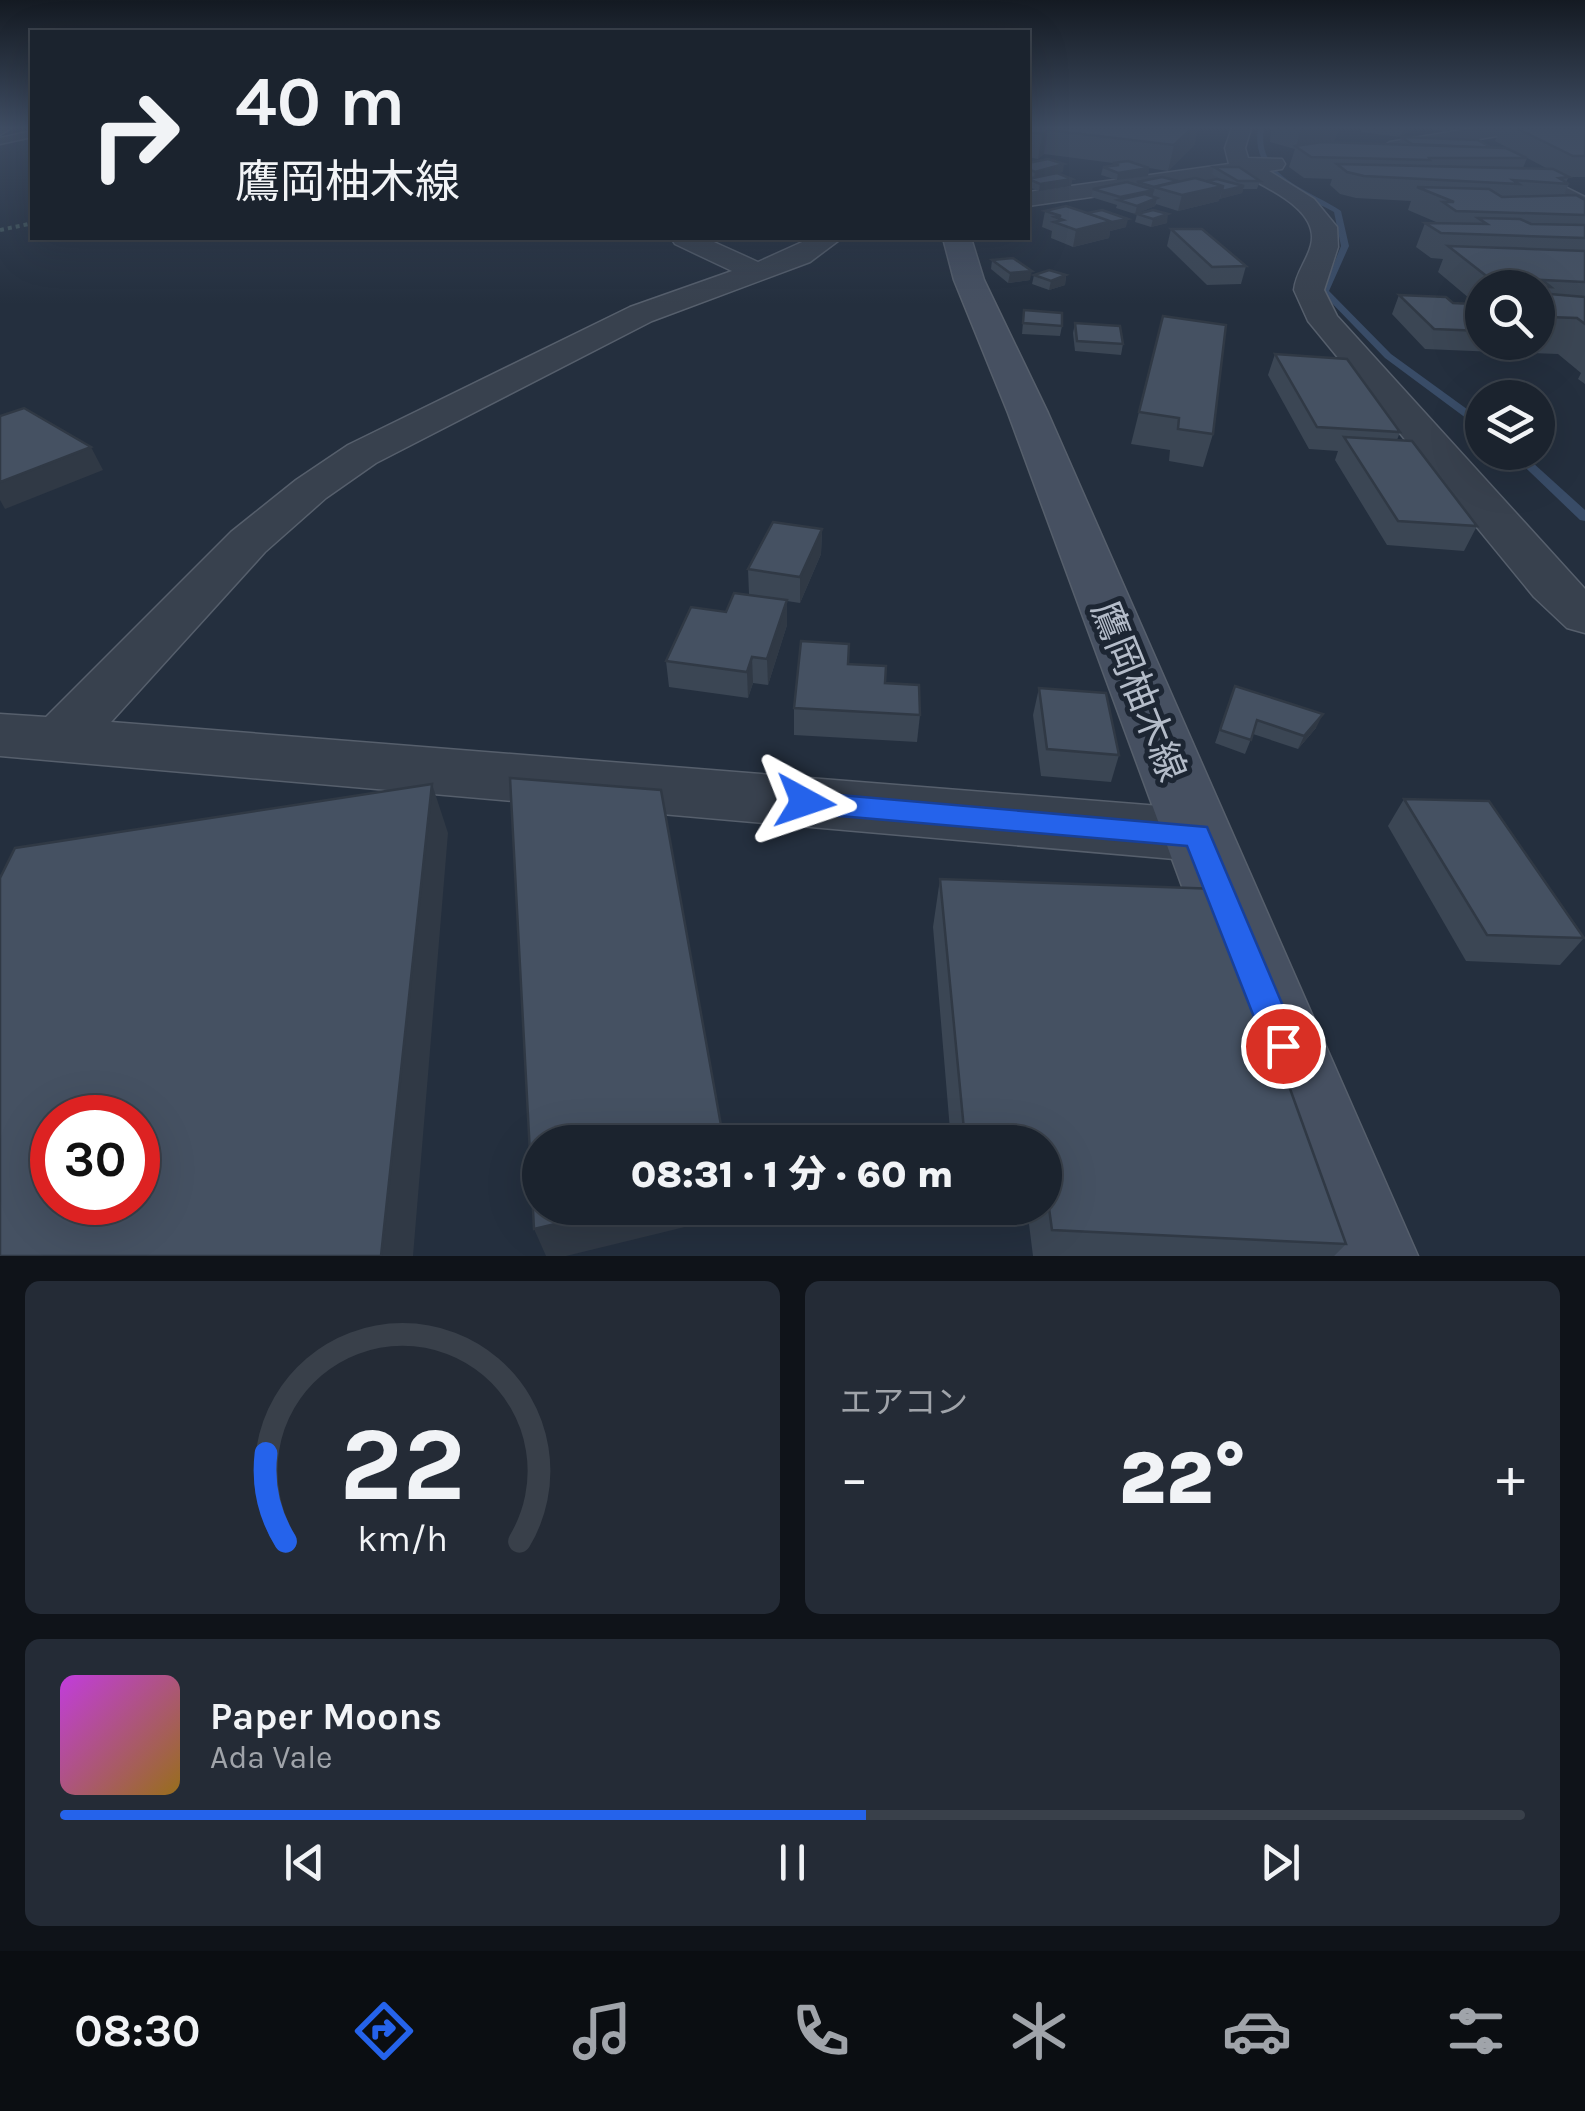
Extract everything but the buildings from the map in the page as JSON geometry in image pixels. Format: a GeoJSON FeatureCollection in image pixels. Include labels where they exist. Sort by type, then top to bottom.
{"type":"FeatureCollection","features":[{"type":"Feature","properties":{"kind":"main road","name":"鷹岡柚木線"},"geometry":{"type":"LineString","coordinates":[[958,240],[969,280],[1028,414],[1368,1256]]}},
{"type":"Feature","properties":{"kind":"street"},"geometry":{"type":"LineString","coordinates":[[1030,199],[1116,187]]}},
{"type":"Feature","properties":{"kind":"street"},"geometry":{"type":"LineString","coordinates":[[1287,187],[1315,212],[1324,227],[1326,241],[1309,283],[1310,296],[1350,352],[1552,586],[1585,617]]}},
{"type":"Feature","properties":{"kind":"street"},"geometry":{"type":"LineString","coordinates":[[688,240],[755,271]]}},
{"type":"Feature","properties":{"kind":"street"},"geometry":{"type":"LineString","coordinates":[[30,738],[311,488],[362,454],[640,314],[800,256],[826,240]]}},
{"type":"Feature","properties":{"kind":"street"},"geometry":{"type":"LineString","coordinates":[[30,738],[1197,836]]}},
{"type":"Feature","properties":{"kind":"lane"},"geometry":{"type":"LineString","coordinates":[[1557,187],[1585,202]]}},
{"type":"Feature","properties":{"kind":"path"},"geometry":{"type":"LineString","coordinates":[[0,230],[30,223]]}},
{"type":"Feature","properties":{"kind":"waterway"},"geometry":{"type":"LineString","coordinates":[[1293,187],[1337,211],[1345,246],[1325,291],[1388,356],[1465,413]]}},
{"type":"Feature","properties":{"kind":"waterway"},"geometry":{"type":"LineString","coordinates":[[1534,470],[1585,517]]}},
{"type":"Feature","properties":{"kind":"route"},"geometry":{"type":"LineString","coordinates":[[805,802],[1197,836],[1283,1046]]}}]}
